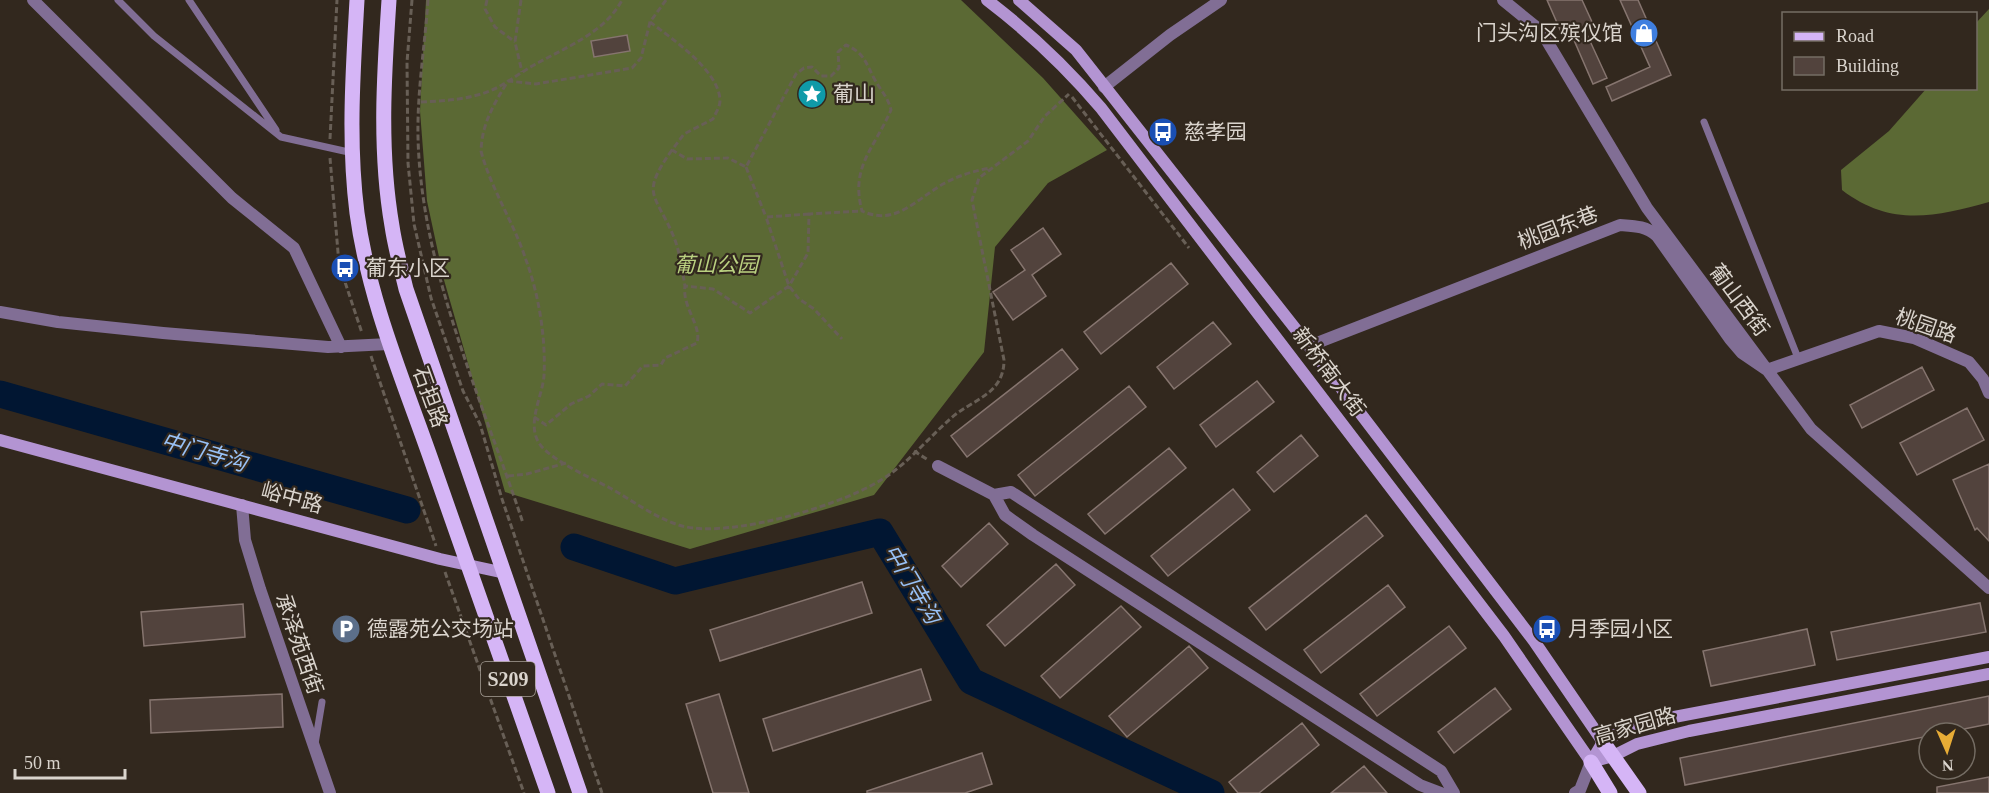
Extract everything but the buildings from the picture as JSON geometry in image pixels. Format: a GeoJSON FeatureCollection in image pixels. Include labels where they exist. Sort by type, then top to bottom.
{"type":"FeatureCollection","features":[{"type":"Feature","properties":{"kind":"main road","name":"石担路"},"geometry":{"type":"LineString","coordinates":[[357,0],[352,91],[353,153],[357,213],[368,266],[389,344],[548,793]]}},
{"type":"Feature","properties":{"kind":"main road","name":"石担路"},"geometry":{"type":"LineString","coordinates":[[388,0],[384,88],[385,165],[392,225],[406,289],[580,793]]}},
{"type":"Feature","properties":{"kind":"main road","name":"新桥南大街"},"geometry":{"type":"LineString","coordinates":[[987,0],[1024,28],[1081,84],[1101,108],[1504,636],[1610,793]]}},
{"type":"Feature","properties":{"kind":"main road","name":"新桥南大街"},"geometry":{"type":"LineString","coordinates":[[1019,0],[1076,50],[1309,346],[1534,641],[1639,793]]}},
{"type":"Feature","properties":{"kind":"main road","name":"峪中路"},"geometry":{"type":"LineString","coordinates":[[0,440],[467,565],[505,573]]}},
{"type":"Feature","properties":{"kind":"main road","name":"高家园路"},"geometry":{"type":"LineString","coordinates":[[1591,762],[1603,742],[1632,725],[1989,657]]}},
{"type":"Feature","properties":{"kind":"main road","name":"高家园路"},"geometry":{"type":"LineString","coordinates":[[1591,762],[1613,756],[1637,744],[1689,731],[1989,674]]}},
{"type":"Feature","properties":{"kind":"street"},"geometry":{"type":"LineString","coordinates":[[33,0],[232,198],[294,248],[341,347]]}},
{"type":"Feature","properties":{"kind":"street"},"geometry":{"type":"LineString","coordinates":[[1104,87],[1170,34],[1221,0]]}},
{"type":"Feature","properties":{"kind":"street","name":"葡山西街"},"geometry":{"type":"LineString","coordinates":[[1503,0],[1541,31],[1647,208],[1811,429],[1989,588]]}},
{"type":"Feature","properties":{"kind":"street","name":"桃园东巷"},"geometry":{"type":"LineString","coordinates":[[1309,346],[1620,225],[1649,229],[1657,236],[1730,339],[1742,353],[1767,370]]}},
{"type":"Feature","properties":{"kind":"street"},"geometry":{"type":"LineString","coordinates":[[0,312],[57,322],[341,347],[389,344]]}},
{"type":"Feature","properties":{"kind":"street","name":"桃园路"},"geometry":{"type":"LineString","coordinates":[[1767,370],[1880,331],[1914,338],[1969,362],[1986,378],[1989,393]]}},
{"type":"Feature","properties":{"kind":"street"},"geometry":{"type":"LineString","coordinates":[[938,466],[994,495],[1005,515],[1033,535],[1420,784],[1441,793]]}},
{"type":"Feature","properties":{"kind":"street"},"geometry":{"type":"LineString","coordinates":[[994,495],[1011,492],[1441,771],[1454,793]]}},
{"type":"Feature","properties":{"kind":"street","name":"承泽苑西街"},"geometry":{"type":"LineString","coordinates":[[242,505],[245,540],[330,793]]}},
{"type":"Feature","properties":{"kind":"street"},"geometry":{"type":"LineString","coordinates":[[1575,793],[1580,790],[1591,762]]}},
{"type":"Feature","properties":{"kind":"lane"},"geometry":{"type":"LineString","coordinates":[[118,0],[154,36],[281,137],[353,153]]}},
{"type":"Feature","properties":{"kind":"lane"},"geometry":{"type":"LineString","coordinates":[[189,0],[281,137]]}},
{"type":"Feature","properties":{"kind":"lane"},"geometry":{"type":"LineString","coordinates":[[1704,122],[1798,358]]}},
{"type":"Feature","properties":{"kind":"lane"},"geometry":{"type":"LineString","coordinates":[[315,749],[322,702]]}},
{"type":"Feature","properties":{"kind":"path","name":"石担路"},"geometry":{"type":"LineString","coordinates":[[412,0],[407,62],[408,163],[414,224],[431,298],[463,391],[480,424],[502,499],[602,793]]}},
{"type":"Feature","properties":{"kind":"path"},"geometry":{"type":"LineString","coordinates":[[428,0],[418,136],[432,248],[447,301],[523,523]]}},
{"type":"Feature","properties":{"kind":"path"},"geometry":{"type":"LineString","coordinates":[[487,0],[485,9],[495,27],[515,42]]}},
{"type":"Feature","properties":{"kind":"path"},"geometry":{"type":"LineString","coordinates":[[521,0],[515,42],[522,72]]}},
{"type":"Feature","properties":{"kind":"path"},"geometry":{"type":"LineString","coordinates":[[421,102],[449,101],[483,94],[586,37],[605,23],[622,0]]}},
{"type":"Feature","properties":{"kind":"path"},"geometry":{"type":"LineString","coordinates":[[508,81],[536,84],[632,68],[641,58],[650,22],[666,0]]}},
{"type":"Feature","properties":{"kind":"path"},"geometry":{"type":"LineString","coordinates":[[534,417],[546,425],[602,384],[625,386],[643,366],[661,365],[665,358],[697,343],[700,333],[684,297],[685,286],[674,236],[652,196],[652,184],[684,134],[713,119],[720,102],[716,84],[709,74],[684,49],[650,22]]}},
{"type":"Feature","properties":{"kind":"path"},"geometry":{"type":"LineString","coordinates":[[746,167],[796,74],[804,68],[812,67],[821,76],[831,76],[839,68],[838,52],[846,45],[858,50],[868,63],[888,99],[891,110],[858,173],[857,192],[862,211]]}},
{"type":"Feature","properties":{"kind":"path"},"geometry":{"type":"LineString","coordinates":[[508,81],[489,111],[482,134],[481,151],[526,260],[537,301],[544,376],[534,417],[535,433],[543,448],[566,463],[682,526],[712,530],[774,520],[840,499],[889,475],[955,415],[995,388],[1004,374],[1004,360],[972,200],[979,178],[1028,141],[1045,116],[1070,94]]}},
{"type":"Feature","properties":{"kind":"path"},"geometry":{"type":"LineString","coordinates":[[1065,87],[1189,248]]}},
{"type":"Feature","properties":{"kind":"path"},"geometry":{"type":"LineString","coordinates":[[672,150],[687,159],[728,158],[746,167],[766,217],[789,286],[799,299],[814,309],[842,339]]}},
{"type":"Feature","properties":{"kind":"path"},"geometry":{"type":"LineString","coordinates":[[766,217],[862,211],[882,218],[900,214],[945,183],[969,172],[992,168]]}},
{"type":"Feature","properties":{"kind":"path"},"geometry":{"type":"LineString","coordinates":[[685,286],[713,289],[750,313],[789,286],[808,253],[809,214]]}},
{"type":"Feature","properties":{"kind":"path"},"geometry":{"type":"LineString","coordinates":[[508,476],[527,474],[566,463]]}},
{"type":"Feature","properties":{"kind":"green space","name":"葡山公园"},"geometry":{"type":"Polygon","coordinates":[[[426,0],[961,0],[1043,78],[1107,150],[1048,183],[995,247],[984,352],[874,495],[690,549],[505,492],[444,280],[427,201],[420,111],[426,0]]]}},
{"type":"Feature","properties":{"kind":"green space"},"geometry":{"type":"Polygon","coordinates":[[[1989,9],[1989,202],[1950,212],[1913,216],[1878,210],[1842,190],[1841,170],[1889,131],[1925,90],[1977,90],[1977,22],[1989,9]]]}},
{"type":"Feature","properties":{"kind":"waterway","name":"中门寺沟"},"geometry":{"type":"LineString","coordinates":[[0,394],[407,510]]}},
{"type":"Feature","properties":{"kind":"waterway","name":"中门寺沟"},"geometry":{"type":"LineString","coordinates":[[574,547],[675,581],[880,532],[971,681],[1211,793]]}},
{"type":"Feature","properties":{"kind":"place","name":"门头沟区殡仪馆"},"geometry":{"type":"Point","coordinates":[1644,33]}},
{"type":"Feature","properties":{"kind":"place","name":"葡山"},"geometry":{"type":"Point","coordinates":[812,94]}},
{"type":"Feature","properties":{"kind":"place","name":"慈孝园"},"geometry":{"type":"Point","coordinates":[1163,132]}},
{"type":"Feature","properties":{"kind":"place","name":"葡东小区"},"geometry":{"type":"Point","coordinates":[345,268]}},
{"type":"Feature","properties":{"kind":"place","name":"德露苑公交场站"},"geometry":{"type":"Point","coordinates":[346,629]}},
{"type":"Feature","properties":{"kind":"place","name":"月季园小区"},"geometry":{"type":"Point","coordinates":[1547,629]}}]}
